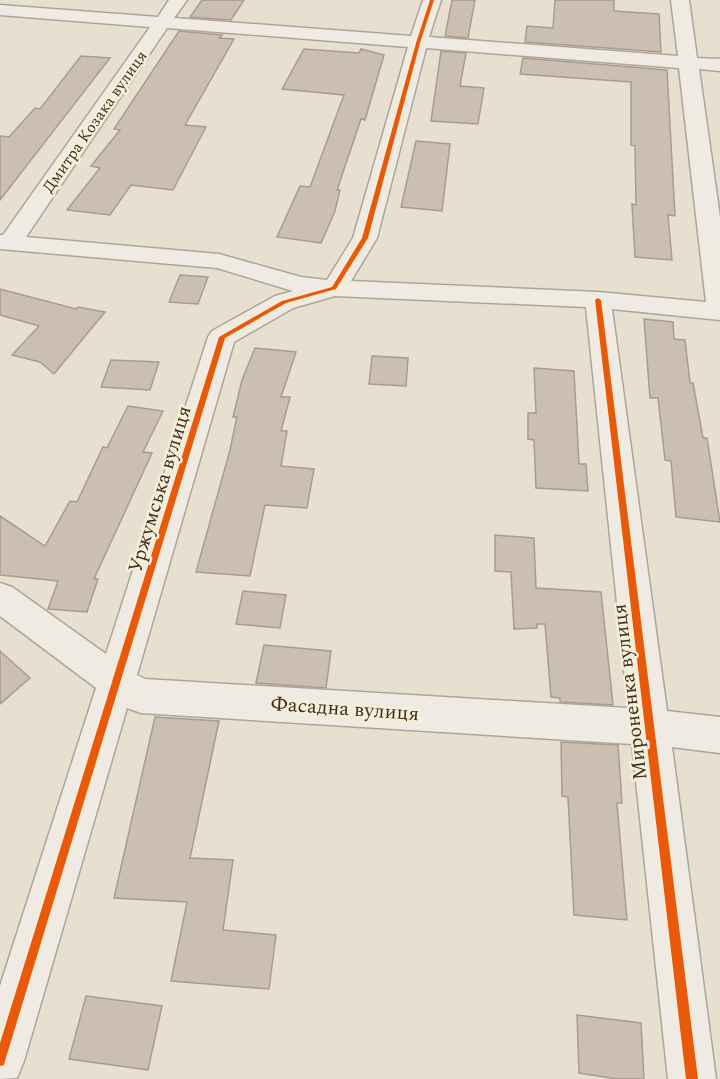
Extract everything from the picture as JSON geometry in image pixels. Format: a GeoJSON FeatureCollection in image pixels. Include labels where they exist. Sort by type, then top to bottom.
{"type":"FeatureCollection","features":[{"type":"Feature","properties":{"kind":"street","name":"Дмитра Козака вулиця"},"geometry":{"type":"LineString","coordinates":[[5,242],[178,0]]}},
{"type":"Feature","properties":{"kind":"street"},"geometry":{"type":"LineString","coordinates":[[333,288],[365,238],[418,43],[432,0]]}},
{"type":"Feature","properties":{"kind":"street"},"geometry":{"type":"LineString","coordinates":[[5,242],[219,261],[299,285],[598,300],[720,309],[680,0]]}},
{"type":"Feature","properties":{"kind":"street"},"geometry":{"type":"LineString","coordinates":[[0,10],[720,65]]}},
{"type":"Feature","properties":{"kind":"street","name":"Уржумська вулиця"},"geometry":{"type":"LineString","coordinates":[[0,1061],[222,337],[284,302],[333,288]]}},
{"type":"Feature","properties":{"kind":"street","name":"Мироненка вулиця"},"geometry":{"type":"LineString","coordinates":[[598,300],[692,1079]]}},
{"type":"Feature","properties":{"kind":"street","name":"Фасадна вулиця"},"geometry":{"type":"LineString","coordinates":[[0,597],[117,683],[141,696],[650,727],[720,735]]}},
{"type":"Feature","properties":{"kind":"building"},"geometry":{"type":"Polygon","coordinates":[[[202,0],[244,0],[231,20],[190,17],[202,0]]]}},
{"type":"Feature","properties":{"kind":"building"},"geometry":{"type":"Polygon","coordinates":[[[452,0],[475,0],[468,38],[445,36],[452,0]]]}},
{"type":"Feature","properties":{"kind":"building"},"geometry":{"type":"Polygon","coordinates":[[[555,0],[614,0],[614,11],[659,14],[661,52],[525,42],[527,26],[553,28],[555,0]]]}},
{"type":"Feature","properties":{"kind":"building"},"geometry":{"type":"Polygon","coordinates":[[[179,31],[222,35],[219,38],[234,39],[185,125],[206,127],[173,190],[131,185],[110,215],[67,210],[100,168],[91,166],[120,130],[114,129],[179,31]]]}},
{"type":"Feature","properties":{"kind":"building"},"geometry":{"type":"Polygon","coordinates":[[[304,49],[359,53],[361,49],[384,55],[365,120],[361,119],[337,190],[340,190],[335,211],[321,243],[277,237],[300,186],[310,187],[344,95],[282,89],[304,49]]]}},
{"type":"Feature","properties":{"kind":"building"},"geometry":{"type":"Polygon","coordinates":[[[441,51],[466,53],[460,86],[484,88],[478,124],[431,121],[441,51]]]}},
{"type":"Feature","properties":{"kind":"building"},"geometry":{"type":"Polygon","coordinates":[[[81,56],[110,58],[0,200],[0,136],[9,137],[35,108],[40,109],[81,56]]]}},
{"type":"Feature","properties":{"kind":"building"},"geometry":{"type":"Polygon","coordinates":[[[523,58],[667,70],[675,216],[668,215],[672,260],[635,257],[632,204],[636,205],[635,146],[631,145],[631,82],[520,74],[523,58]]]}},
{"type":"Feature","properties":{"kind":"building"},"geometry":{"type":"Polygon","coordinates":[[[416,141],[450,144],[442,211],[401,207],[416,141]]]}},
{"type":"Feature","properties":{"kind":"building"},"geometry":{"type":"Polygon","coordinates":[[[180,275],[208,277],[198,304],[169,302],[180,275]]]}},
{"type":"Feature","properties":{"kind":"building"},"geometry":{"type":"Polygon","coordinates":[[[0,289],[76,309],[78,307],[105,312],[54,374],[40,362],[12,355],[39,326],[0,315],[0,289]]]}},
{"type":"Feature","properties":{"kind":"building"},"geometry":{"type":"Polygon","coordinates":[[[644,319],[673,322],[674,339],[685,340],[690,383],[693,383],[703,438],[707,438],[720,522],[676,517],[671,461],[665,460],[658,398],[650,398],[644,319]]]}},
{"type":"Feature","properties":{"kind":"building"},"geometry":{"type":"Polygon","coordinates":[[[255,348],[296,352],[281,397],[290,397],[281,431],[287,431],[281,466],[314,469],[307,508],[265,505],[250,576],[196,572],[230,450],[237,417],[233,417],[242,380],[255,348]]]}},
{"type":"Feature","properties":{"kind":"building"},"geometry":{"type":"Polygon","coordinates":[[[372,356],[408,358],[406,386],[369,384],[372,356]]]}},
{"type":"Feature","properties":{"kind":"building"},"geometry":{"type":"Polygon","coordinates":[[[111,360],[159,362],[150,390],[101,387],[111,360]]]}},
{"type":"Feature","properties":{"kind":"building"},"geometry":{"type":"Polygon","coordinates":[[[534,368],[574,371],[579,464],[586,464],[588,491],[536,488],[534,440],[528,439],[528,413],[536,413],[534,368]]]}},
{"type":"Feature","properties":{"kind":"building"},"geometry":{"type":"Polygon","coordinates":[[[128,406],[163,411],[143,452],[152,453],[94,579],[98,579],[87,612],[48,609],[58,581],[0,575],[0,516],[45,546],[70,501],[77,502],[103,447],[107,448],[128,406]]]}},
{"type":"Feature","properties":{"kind":"building"},"geometry":{"type":"Polygon","coordinates":[[[495,535],[534,538],[536,588],[601,592],[613,705],[560,702],[560,698],[551,697],[545,624],[537,624],[537,628],[514,629],[511,572],[495,571],[495,535]]]}},
{"type":"Feature","properties":{"kind":"building"},"geometry":{"type":"Polygon","coordinates":[[[243,591],[286,595],[280,628],[236,624],[243,591]]]}},
{"type":"Feature","properties":{"kind":"building"},"geometry":{"type":"Polygon","coordinates":[[[264,645],[331,651],[326,688],[256,683],[264,645]]]}},
{"type":"Feature","properties":{"kind":"building"},"geometry":{"type":"Polygon","coordinates":[[[0,651],[30,678],[0,704],[0,651]]]}},
{"type":"Feature","properties":{"kind":"building"},"geometry":{"type":"Polygon","coordinates":[[[155,717],[219,721],[190,858],[233,860],[223,930],[276,935],[269,989],[171,981],[187,902],[114,898],[155,717]]]}},
{"type":"Feature","properties":{"kind":"building"},"geometry":{"type":"Polygon","coordinates":[[[561,742],[618,745],[622,803],[617,803],[627,920],[574,915],[568,797],[562,796],[561,742]]]}},
{"type":"Feature","properties":{"kind":"building"},"geometry":{"type":"Polygon","coordinates":[[[86,996],[162,1006],[148,1070],[69,1059],[86,996]]]}},
{"type":"Feature","properties":{"kind":"building"},"geometry":{"type":"Polygon","coordinates":[[[577,1015],[641,1023],[644,1079],[617,1079],[579,1073],[577,1015]]]}},
{"type":"Feature","properties":{"kind":"cycle path"},"geometry":{"type":"LineString","coordinates":[[0,1061],[222,337],[284,302],[334,288],[365,238],[418,43],[432,0]]}},
{"type":"Feature","properties":{"kind":"cycle path"},"geometry":{"type":"LineString","coordinates":[[598,300],[692,1079]]}}]}
